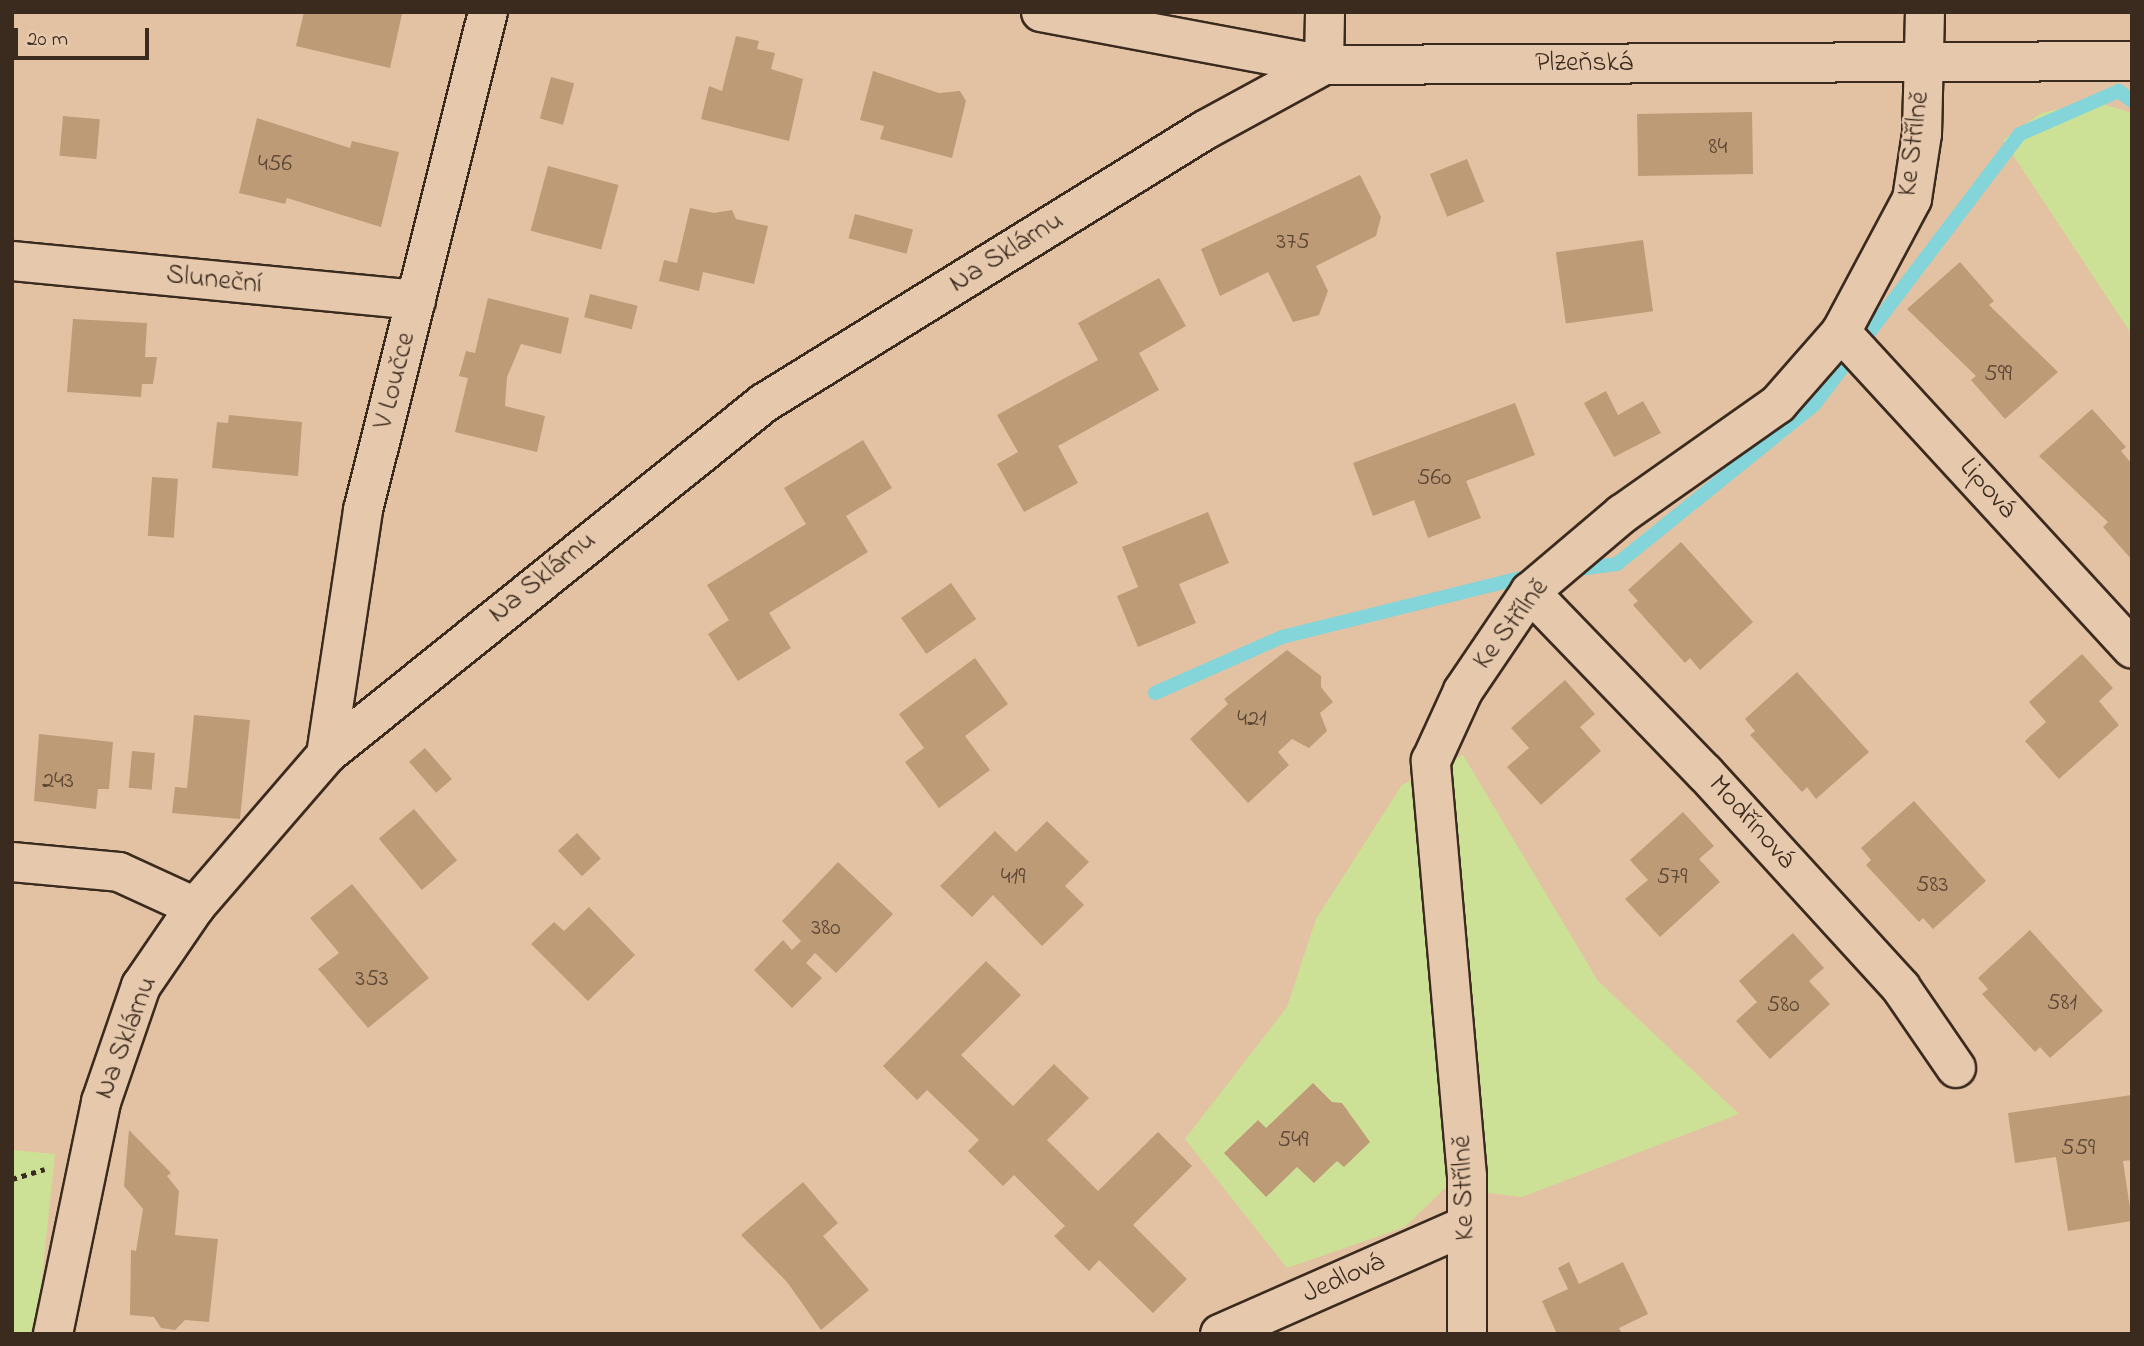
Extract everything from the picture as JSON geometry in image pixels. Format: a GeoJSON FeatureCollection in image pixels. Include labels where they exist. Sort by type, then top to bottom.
{"type":"FeatureCollection","features":[{"type":"Feature","properties":{"kind":"street","name":"V Loučce"},"geometry":{"type":"LineString","coordinates":[[326,755],[363,510],[488,12]]}},
{"type":"Feature","properties":{"kind":"street","name":"Plzeňská"},"geometry":{"type":"LineString","coordinates":[[1041,12],[1324,65],[2132,61]]}},
{"type":"Feature","properties":{"kind":"street"},"geometry":{"type":"LineString","coordinates":[[1324,65],[1325,12]]}},
{"type":"Feature","properties":{"kind":"street","name":"Ke Střílně"},"geometry":{"type":"LineString","coordinates":[[1467,1334],[1467,1225],[1431,761],[1463,691],[1530,592],[1622,514],[1778,404],[1840,332],[1912,199],[1922,134],[1924,12]]}},
{"type":"Feature","properties":{"kind":"street","name":"Na Sklárnu"},"geometry":{"type":"LineString","coordinates":[[53,1334],[101,1102],[141,986],[195,907],[326,755],[764,403],[1205,130],[1324,65]]}},
{"type":"Feature","properties":{"kind":"street","name":"Sluneční"},"geometry":{"type":"LineString","coordinates":[[12,261],[416,300]]}},
{"type":"Feature","properties":{"kind":"street","name":"Lipová"},"geometry":{"type":"LineString","coordinates":[[1840,332],[2132,648]]}},
{"type":"Feature","properties":{"kind":"street","name":"Modřínová"},"geometry":{"type":"LineString","coordinates":[[1530,592],[1705,773],[1901,988],[1956,1068]]}},
{"type":"Feature","properties":{"kind":"street"},"geometry":{"type":"LineString","coordinates":[[12,862],[119,872],[195,907]]}},
{"type":"Feature","properties":{"kind":"street","name":"Jedlová"},"geometry":{"type":"LineString","coordinates":[[1220,1334],[1467,1225]]}},
{"type":"Feature","properties":{"kind":"green space"},"geometry":{"type":"Polygon","coordinates":[[[2096,102],[2132,113],[2132,335],[2003,140],[2041,113],[2096,102]]]}},
{"type":"Feature","properties":{"kind":"green space"},"geometry":{"type":"Polygon","coordinates":[[[1463,755],[1598,981],[1739,1114],[1522,1197],[1445,1188],[1405,1227],[1287,1268],[1185,1139],[1287,1007],[1316,919],[1402,785],[1463,755]]]}},
{"type":"Feature","properties":{"kind":"green space"},"geometry":{"type":"Polygon","coordinates":[[[12,1150],[55,1154],[36,1334],[12,1334],[12,1150]]]}},
{"type":"Feature","properties":{"kind":"building"},"geometry":{"type":"Polygon","coordinates":[[[304,12],[402,14],[390,68],[296,46],[304,12]]]}},
{"type":"Feature","properties":{"kind":"building"},"geometry":{"type":"Polygon","coordinates":[[[736,36],[759,41],[757,49],[775,53],[771,69],[803,79],[789,141],[701,119],[709,86],[722,91],[736,36]]]}},
{"type":"Feature","properties":{"kind":"building"},"geometry":{"type":"Polygon","coordinates":[[[873,71],[939,93],[960,91],[966,101],[952,158],[880,139],[884,126],[860,120],[873,71]]]}},
{"type":"Feature","properties":{"kind":"building"},"geometry":{"type":"Polygon","coordinates":[[[551,77],[574,83],[563,125],[540,119],[551,77]]]}},
{"type":"Feature","properties":{"kind":"building"},"geometry":{"type":"Polygon","coordinates":[[[1752,112],[1753,174],[1638,176],[1637,114],[1752,112]]]}},
{"type":"Feature","properties":{"kind":"building"},"geometry":{"type":"Polygon","coordinates":[[[63,116],[100,119],[96,159],[60,156],[63,116]]]}},
{"type":"Feature","properties":{"kind":"building"},"geometry":{"type":"Polygon","coordinates":[[[257,118],[350,148],[352,141],[399,152],[381,227],[287,198],[285,204],[239,193],[257,118]]]}},
{"type":"Feature","properties":{"kind":"building"},"geometry":{"type":"Polygon","coordinates":[[[1467,159],[1484,202],[1447,217],[1430,174],[1467,159]]]}},
{"type":"Feature","properties":{"kind":"building"},"geometry":{"type":"Polygon","coordinates":[[[548,166],[619,185],[601,250],[531,231],[548,166]]]}},
{"type":"Feature","properties":{"kind":"building"},"geometry":{"type":"Polygon","coordinates":[[[1360,175],[1381,217],[1376,236],[1316,266],[1328,291],[1319,315],[1293,322],[1268,272],[1220,296],[1201,249],[1360,175]]]}},
{"type":"Feature","properties":{"kind":"building"},"geometry":{"type":"Polygon","coordinates":[[[690,208],[714,213],[732,210],[736,219],[768,226],[754,284],[703,272],[699,291],[659,281],[664,260],[677,263],[690,208]]]}},
{"type":"Feature","properties":{"kind":"building"},"geometry":{"type":"Polygon","coordinates":[[[855,214],[913,230],[906,254],[849,238],[855,214]]]}},
{"type":"Feature","properties":{"kind":"building"},"geometry":{"type":"Polygon","coordinates":[[[1643,240],[1653,311],[1566,324],[1556,252],[1643,240]]]}},
{"type":"Feature","properties":{"kind":"building"},"geometry":{"type":"Polygon","coordinates":[[[1960,262],[1994,301],[1989,305],[2058,372],[2005,419],[1971,380],[1976,376],[1907,309],[1960,262]]]}},
{"type":"Feature","properties":{"kind":"building"},"geometry":{"type":"Polygon","coordinates":[[[1159,278],[1186,326],[1139,353],[1159,390],[1058,446],[1078,483],[1024,512],[997,464],[1018,452],[997,415],[1098,360],[1078,323],[1159,278]]]}},
{"type":"Feature","properties":{"kind":"building"},"geometry":{"type":"Polygon","coordinates":[[[590,294],[638,306],[632,329],[584,317],[590,294]]]}},
{"type":"Feature","properties":{"kind":"building"},"geometry":{"type":"Polygon","coordinates":[[[488,298],[569,318],[561,354],[521,344],[507,377],[505,406],[545,416],[537,452],[455,432],[468,378],[459,376],[466,351],[475,353],[488,298]]]}},
{"type":"Feature","properties":{"kind":"building"},"geometry":{"type":"Polygon","coordinates":[[[73,319],[147,323],[145,357],[157,357],[153,384],[142,384],[141,397],[67,392],[73,319]]]}},
{"type":"Feature","properties":{"kind":"building"},"geometry":{"type":"Polygon","coordinates":[[[1606,391],[1618,415],[1643,401],[1661,433],[1614,457],[1584,403],[1606,391]]]}},
{"type":"Feature","properties":{"kind":"building"},"geometry":{"type":"Polygon","coordinates":[[[1515,403],[1535,455],[1466,481],[1481,518],[1428,538],[1414,500],[1373,516],[1353,463],[1515,403]]]}},
{"type":"Feature","properties":{"kind":"building"},"geometry":{"type":"Polygon","coordinates":[[[2092,409],[2126,447],[2121,451],[2132,464],[2132,560],[2103,527],[2108,522],[2039,456],[2092,409]]]}},
{"type":"Feature","properties":{"kind":"building"},"geometry":{"type":"Polygon","coordinates":[[[229,415],[302,422],[298,476],[212,468],[217,422],[228,423],[229,415]]]}},
{"type":"Feature","properties":{"kind":"building"},"geometry":{"type":"Polygon","coordinates":[[[863,440],[892,488],[846,516],[868,552],[769,613],[791,648],[738,681],[708,634],[729,620],[707,585],[806,524],[784,488],[863,440]]]}},
{"type":"Feature","properties":{"kind":"building"},"geometry":{"type":"Polygon","coordinates":[[[152,477],[178,479],[174,538],[148,536],[152,477]]]}},
{"type":"Feature","properties":{"kind":"building"},"geometry":{"type":"Polygon","coordinates":[[[1208,512],[1229,563],[1179,584],[1196,623],[1138,647],[1117,596],[1138,587],[1122,547],[1208,512]]]}},
{"type":"Feature","properties":{"kind":"building"},"geometry":{"type":"Polygon","coordinates":[[[1681,542],[1753,622],[1700,670],[1690,658],[1685,663],[1633,605],[1638,601],[1628,590],[1681,542]]]}},
{"type":"Feature","properties":{"kind":"building"},"geometry":{"type":"Polygon","coordinates":[[[951,583],[976,619],[926,654],[901,618],[951,583]]]}},
{"type":"Feature","properties":{"kind":"building"},"geometry":{"type":"Polygon","coordinates":[[[1287,650],[1321,676],[1321,687],[1333,702],[1320,713],[1327,731],[1309,748],[1292,739],[1278,752],[1289,765],[1248,803],[1190,739],[1228,704],[1224,699],[1287,650]]]}},
{"type":"Feature","properties":{"kind":"building"},"geometry":{"type":"Polygon","coordinates":[[[2082,654],[2113,688],[2099,701],[2119,725],[2059,779],[2025,741],[2046,722],[2029,702],[2082,654]]]}},
{"type":"Feature","properties":{"kind":"building"},"geometry":{"type":"Polygon","coordinates":[[[975,658],[1008,704],[965,736],[990,770],[939,808],[905,762],[924,748],[899,714],[975,658]]]}},
{"type":"Feature","properties":{"kind":"building"},"geometry":{"type":"Polygon","coordinates":[[[1797,672],[1869,752],[1816,799],[1807,787],[1802,792],[1750,735],[1755,731],[1745,719],[1797,672]]]}},
{"type":"Feature","properties":{"kind":"building"},"geometry":{"type":"Polygon","coordinates":[[[1565,680],[1595,714],[1580,727],[1601,751],[1541,805],[1507,767],[1529,748],[1511,728],[1565,680]]]}},
{"type":"Feature","properties":{"kind":"building"},"geometry":{"type":"Polygon","coordinates":[[[194,715],[250,720],[240,819],[172,813],[175,787],[187,788],[194,715]]]}},
{"type":"Feature","properties":{"kind":"building"},"geometry":{"type":"Polygon","coordinates":[[[39,734],[113,742],[109,789],[98,789],[96,809],[34,801],[39,734]]]}},
{"type":"Feature","properties":{"kind":"building"},"geometry":{"type":"Polygon","coordinates":[[[425,748],[452,779],[436,793],[409,762],[425,748]]]}},
{"type":"Feature","properties":{"kind":"building"},"geometry":{"type":"Polygon","coordinates":[[[132,751],[155,753],[152,790],[129,788],[132,751]]]}},
{"type":"Feature","properties":{"kind":"building"},"geometry":{"type":"Polygon","coordinates":[[[1914,801],[1986,881],[1933,929],[1923,918],[1919,922],[1866,865],[1871,860],[1861,848],[1914,801]]]}},
{"type":"Feature","properties":{"kind":"building"},"geometry":{"type":"Polygon","coordinates":[[[414,809],[457,860],[422,890],[379,839],[414,809]]]}},
{"type":"Feature","properties":{"kind":"building"},"geometry":{"type":"Polygon","coordinates":[[[1683,812],[1714,846],[1699,859],[1720,882],[1660,937],[1625,899],[1648,880],[1630,860],[1683,812]]]}},
{"type":"Feature","properties":{"kind":"building"},"geometry":{"type":"Polygon","coordinates":[[[1047,821],[1089,862],[1065,886],[1084,905],[1042,946],[993,895],[972,917],[940,886],[995,831],[1016,852],[1047,821]]]}},
{"type":"Feature","properties":{"kind":"building"},"geometry":{"type":"Polygon","coordinates":[[[577,833],[601,859],[582,876],[558,851],[577,833]]]}},
{"type":"Feature","properties":{"kind":"building"},"geometry":{"type":"Polygon","coordinates":[[[838,862],[893,914],[836,973],[815,953],[806,963],[822,978],[792,1008],[754,970],[783,940],[792,950],[801,941],[782,921],[838,862]]]}},
{"type":"Feature","properties":{"kind":"building"},"geometry":{"type":"Polygon","coordinates":[[[352,884],[429,978],[368,1028],[318,969],[339,953],[310,918],[352,884]]]}},
{"type":"Feature","properties":{"kind":"building"},"geometry":{"type":"Polygon","coordinates":[[[589,907],[635,955],[588,1001],[531,944],[554,922],[564,931],[589,907]]]}},
{"type":"Feature","properties":{"kind":"building"},"geometry":{"type":"Polygon","coordinates":[[[2030,930],[2103,1011],[2050,1058],[2040,1047],[2035,1052],[1982,994],[1988,989],[1978,978],[2030,930]]]}},
{"type":"Feature","properties":{"kind":"building"},"geometry":{"type":"Polygon","coordinates":[[[1793,933],[1824,968],[1809,981],[1830,1004],[1770,1059],[1736,1021],[1757,1002],[1739,981],[1793,933]]]}},
{"type":"Feature","properties":{"kind":"building"},"geometry":{"type":"Polygon","coordinates":[[[986,961],[1021,995],[961,1055],[1013,1106],[1054,1064],[1089,1098],[1047,1140],[1098,1191],[1158,1132],[1192,1166],[1133,1225],[1187,1279],[1153,1313],[1099,1260],[1089,1271],[1054,1236],[1065,1226],[1014,1175],[1003,1186],[968,1151],[979,1140],[927,1090],[917,1100],[883,1066],[986,961]]]}},
{"type":"Feature","properties":{"kind":"building"},"geometry":{"type":"Polygon","coordinates":[[[1313,1083],[1332,1102],[1342,1103],[1370,1142],[1344,1167],[1337,1161],[1314,1183],[1297,1167],[1266,1197],[1224,1153],[1258,1120],[1266,1128],[1313,1083]]]}},
{"type":"Feature","properties":{"kind":"building"},"geometry":{"type":"Polygon","coordinates":[[[2132,1095],[2132,1160],[2123,1161],[2132,1221],[2068,1231],[2056,1157],[2015,1163],[2008,1113],[2132,1095]]]}},
{"type":"Feature","properties":{"kind":"building"},"geometry":{"type":"Polygon","coordinates":[[[129,1130],[171,1173],[167,1176],[179,1191],[175,1235],[218,1239],[209,1322],[185,1320],[175,1330],[161,1328],[154,1317],[130,1315],[131,1250],[136,1251],[143,1209],[124,1186],[129,1130]]]}},
{"type":"Feature","properties":{"kind":"building"},"geometry":{"type":"Polygon","coordinates":[[[803,1182],[838,1223],[823,1236],[869,1290],[821,1330],[787,1282],[741,1235],[803,1182]]]}},
{"type":"Feature","properties":{"kind":"building"},"geometry":{"type":"Polygon","coordinates":[[[1569,1262],[1579,1284],[1623,1262],[1648,1314],[1619,1328],[1622,1334],[1557,1334],[1542,1301],[1568,1289],[1558,1268],[1569,1262]]]}},
{"type":"Feature","properties":{"kind":"waterway"},"geometry":{"type":"LineString","coordinates":[[1571,570],[1617,564],[1814,405],[2020,134],[2119,91],[2132,101]]}},
{"type":"Feature","properties":{"kind":"waterway"},"geometry":{"type":"LineString","coordinates":[[1155,693],[1282,637],[1537,574]]}}]}
